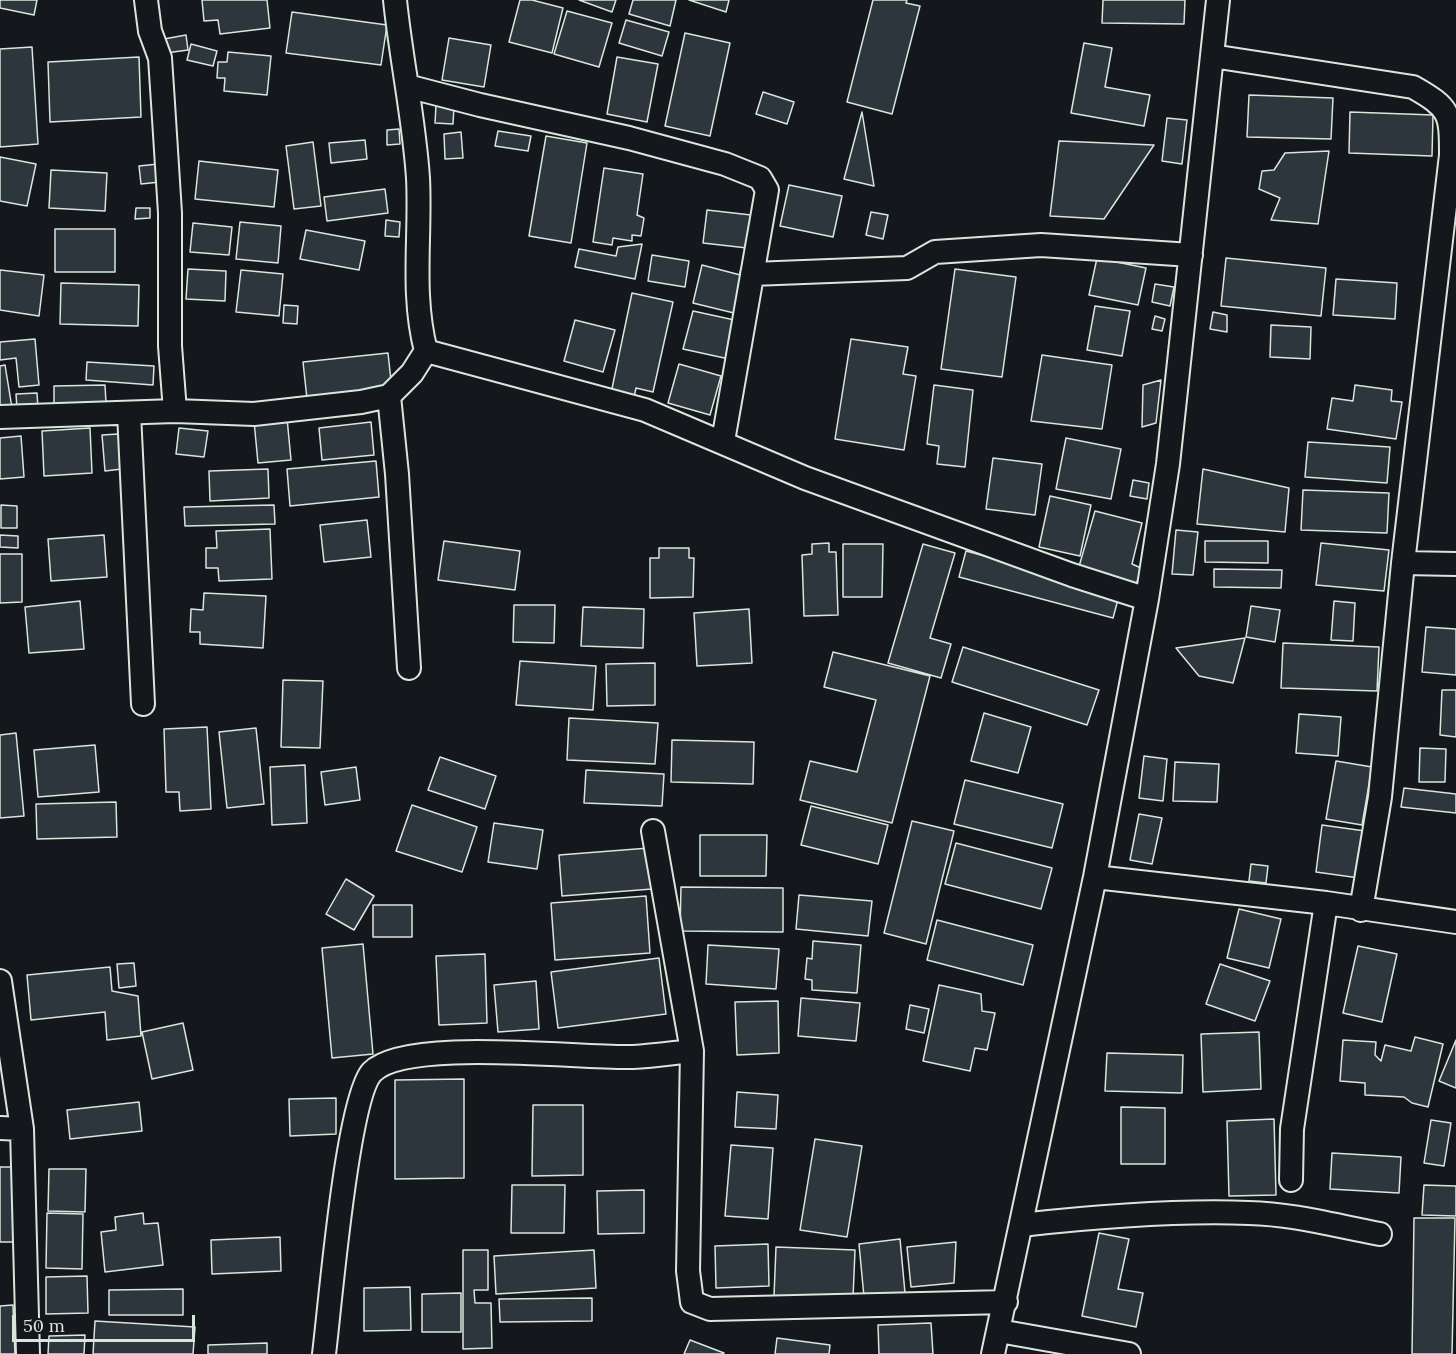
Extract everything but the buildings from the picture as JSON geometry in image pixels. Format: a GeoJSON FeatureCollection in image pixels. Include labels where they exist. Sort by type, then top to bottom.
{"type":"FeatureCollection","features":[{"type":"Feature","properties":{"kind":"street"},"geometry":{"type":"LineString","coordinates":[[146,0],[150,31],[160,58],[170,213],[170,346],[175,411]]}},
{"type":"Feature","properties":{"kind":"street"},"geometry":{"type":"LineString","coordinates":[[0,417],[175,411],[254,414],[361,402],[389,396],[412,373],[426,351],[419,327],[417,296],[418,178],[395,0]]}},
{"type":"Feature","properties":{"kind":"street"},"geometry":{"type":"LineString","coordinates":[[993,1354],[1006,1302],[1095,876],[1147,599],[1168,464],[1218,0]]}},
{"type":"Feature","properties":{"kind":"street"},"geometry":{"type":"LineString","coordinates":[[1212,56],[1413,87],[1441,103],[1451,123],[1451,155],[1402,564],[1380,797],[1361,910]]}},
{"type":"Feature","properties":{"kind":"street"},"geometry":{"type":"LineString","coordinates":[[407,86],[490,108],[629,138],[752,173],[760,178],[767,190],[723,441]]}},
{"type":"Feature","properties":{"kind":"street"},"geometry":{"type":"LineString","coordinates":[[752,274],[907,268],[935,252],[1041,245],[1101,247],[1191,255]]}},
{"type":"Feature","properties":{"kind":"street"},"geometry":{"type":"LineString","coordinates":[[426,351],[645,410],[723,441],[805,478],[1072,575],[1147,599]]}},
{"type":"Feature","properties":{"kind":"street"},"geometry":{"type":"LineString","coordinates":[[389,396],[398,474],[409,668]]}},
{"type":"Feature","properties":{"kind":"street"},"geometry":{"type":"LineString","coordinates":[[129,413],[143,704]]}},
{"type":"Feature","properties":{"kind":"street"},"geometry":{"type":"LineString","coordinates":[[1402,564],[1456,564]]}},
{"type":"Feature","properties":{"kind":"street"},"geometry":{"type":"LineString","coordinates":[[653,831],[692,1050],[688,1271],[692,1302],[710,1309],[1006,1302]]}},
{"type":"Feature","properties":{"kind":"street"},"geometry":{"type":"LineString","coordinates":[[1095,876],[1326,903],[1361,910],[1456,922]]}},
{"type":"Feature","properties":{"kind":"street"},"geometry":{"type":"LineString","coordinates":[[1290,1180],[1292,1129],[1326,903]]}},
{"type":"Feature","properties":{"kind":"street"},"geometry":{"type":"LineString","coordinates":[[0,981],[28,1354]]}},
{"type":"Feature","properties":{"kind":"street"},"geometry":{"type":"LineString","coordinates":[[324,1354],[345,1182],[360,1096],[372,1072],[390,1061],[416,1055],[493,1053],[633,1057],[692,1050]]}},
{"type":"Feature","properties":{"kind":"street"},"geometry":{"type":"LineString","coordinates":[[1021,1225],[1086,1218],[1249,1213],[1311,1219],[1380,1234]]}},
{"type":"Feature","properties":{"kind":"street"},"geometry":{"type":"LineString","coordinates":[[999,1331],[1129,1354]]}}]}
